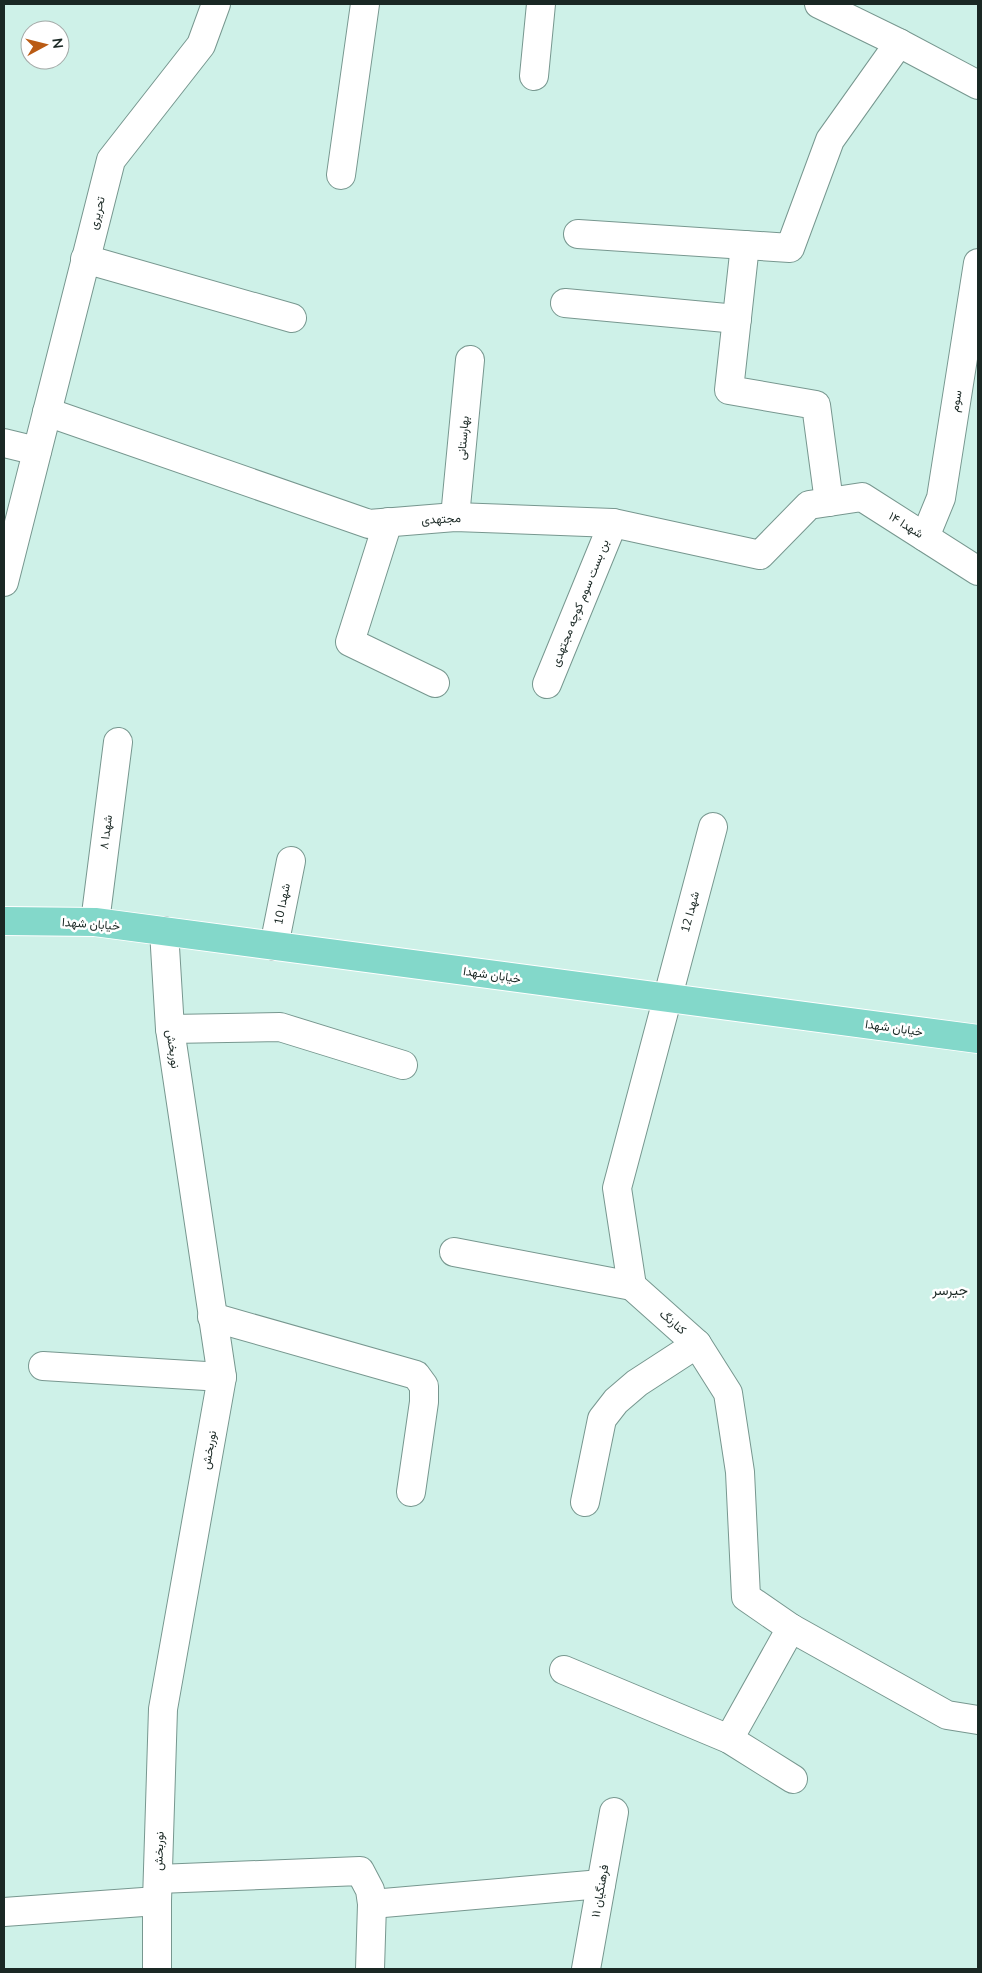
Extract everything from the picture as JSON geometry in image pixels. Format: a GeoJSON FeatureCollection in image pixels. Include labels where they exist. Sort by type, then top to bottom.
{"type":"FeatureCollection","features":[{"type":"Feature","properties":{"kind":"main road","name":"خیابان شهدا"},"geometry":{"type":"LineString","coordinates":[[4,916],[94,922],[978,1039]]}},
{"type":"Feature","properties":{"kind":"street","name":"تحریری"},"geometry":{"type":"LineString","coordinates":[[4,582],[110,160],[201,45],[216,4]]}},
{"type":"Feature","properties":{"kind":"street"},"geometry":{"type":"LineString","coordinates":[[341,175],[365,4]]}},
{"type":"Feature","properties":{"kind":"street"},"geometry":{"type":"LineString","coordinates":[[534,76],[541,4]]}},
{"type":"Feature","properties":{"kind":"street"},"geometry":{"type":"LineString","coordinates":[[819,4],[899,43],[978,85]]}},
{"type":"Feature","properties":{"kind":"street"},"geometry":{"type":"LineString","coordinates":[[578,234],[790,248],[830,140],[899,43]]}},
{"type":"Feature","properties":{"kind":"street"},"geometry":{"type":"LineString","coordinates":[[745,245],[729,390],[816,405],[829,502]]}},
{"type":"Feature","properties":{"kind":"street"},"geometry":{"type":"LineString","coordinates":[[86,259],[292,318]]}},
{"type":"Feature","properties":{"kind":"street","name":"سوم"},"geometry":{"type":"LineString","coordinates":[[925,537],[941,498],[978,263]]}},
{"type":"Feature","properties":{"kind":"street"},"geometry":{"type":"LineString","coordinates":[[565,303],[737,319]]}},
{"type":"Feature","properties":{"kind":"street","name":"بهارستانی"},"geometry":{"type":"LineString","coordinates":[[455,517],[470,360]]}},
{"type":"Feature","properties":{"kind":"street","name":"مجتهدی"},"geometry":{"type":"LineString","coordinates":[[47,412],[369,524],[455,517],[613,523],[760,555],[809,505],[829,502]]}},
{"type":"Feature","properties":{"kind":"street"},"geometry":{"type":"LineString","coordinates":[[4,443],[37,451]]}},
{"type":"Feature","properties":{"kind":"street","name":"شهدا ۱۴"},"geometry":{"type":"LineString","coordinates":[[829,502],[862,497],[978,570]]}},
{"type":"Feature","properties":{"kind":"street"},"geometry":{"type":"LineString","coordinates":[[388,522],[350,642],[435,683]]}},
{"type":"Feature","properties":{"kind":"street","name":"بن بست سوم کوچه مجتهدی"},"geometry":{"type":"LineString","coordinates":[[547,684],[613,523]]}},
{"type":"Feature","properties":{"kind":"street","name":"شهدا ۸"},"geometry":{"type":"LineString","coordinates":[[94,922],[118,742]]}},
{"type":"Feature","properties":{"kind":"street","name":"شهدا 12"},"geometry":{"type":"LineString","coordinates":[[666,998],[714,827]]}},
{"type":"Feature","properties":{"kind":"street","name":"شهدا 10"},"geometry":{"type":"LineString","coordinates":[[274,946],[291,862]]}},
{"type":"Feature","properties":{"kind":"street","name":"نوربخش"},"geometry":{"type":"LineString","coordinates":[[157,1969],[164,1709],[222,1377],[170,1029],[164,931]]}},
{"type":"Feature","properties":{"kind":"street"},"geometry":{"type":"LineString","coordinates":[[454,1252],[632,1286],[616,1188],[666,998]]}},
{"type":"Feature","properties":{"kind":"street"},"geometry":{"type":"LineString","coordinates":[[170,1029],[280,1026],[403,1065]]}},
{"type":"Feature","properties":{"kind":"street","name":"کنارنگ"},"geometry":{"type":"LineString","coordinates":[[632,1286],[698,1344],[728,1393],[740,1472],[746,1597],[791,1628]]}},
{"type":"Feature","properties":{"kind":"street"},"geometry":{"type":"LineString","coordinates":[[212,1317],[416,1375],[424,1386],[424,1402],[411,1492]]}},
{"type":"Feature","properties":{"kind":"street"},"geometry":{"type":"LineString","coordinates":[[585,1502],[602,1419],[616,1401],[637,1382],[698,1344]]}},
{"type":"Feature","properties":{"kind":"street"},"geometry":{"type":"LineString","coordinates":[[43,1366],[222,1377]]}},
{"type":"Feature","properties":{"kind":"street"},"geometry":{"type":"LineString","coordinates":[[730,1739],[791,1628],[947,1714],[978,1720]]}},
{"type":"Feature","properties":{"kind":"street"},"geometry":{"type":"LineString","coordinates":[[564,1670],[730,1739],[793,1778]]}},
{"type":"Feature","properties":{"kind":"street","name":"فرهنگیان ۱۱"},"geometry":{"type":"LineString","coordinates":[[586,1969],[614,1812]]}},
{"type":"Feature","properties":{"kind":"street"},"geometry":{"type":"LineString","coordinates":[[4,1912],[158,1890],[360,1871],[370,1890],[372,1904],[370,1969]]}},
{"type":"Feature","properties":{"kind":"street"},"geometry":{"type":"LineString","coordinates":[[372,1904],[601,1884]]}},
{"type":"Feature","properties":{"kind":"district","name":"جیرسر"},"geometry":{"type":"Point","coordinates":[950,1290]}}]}
